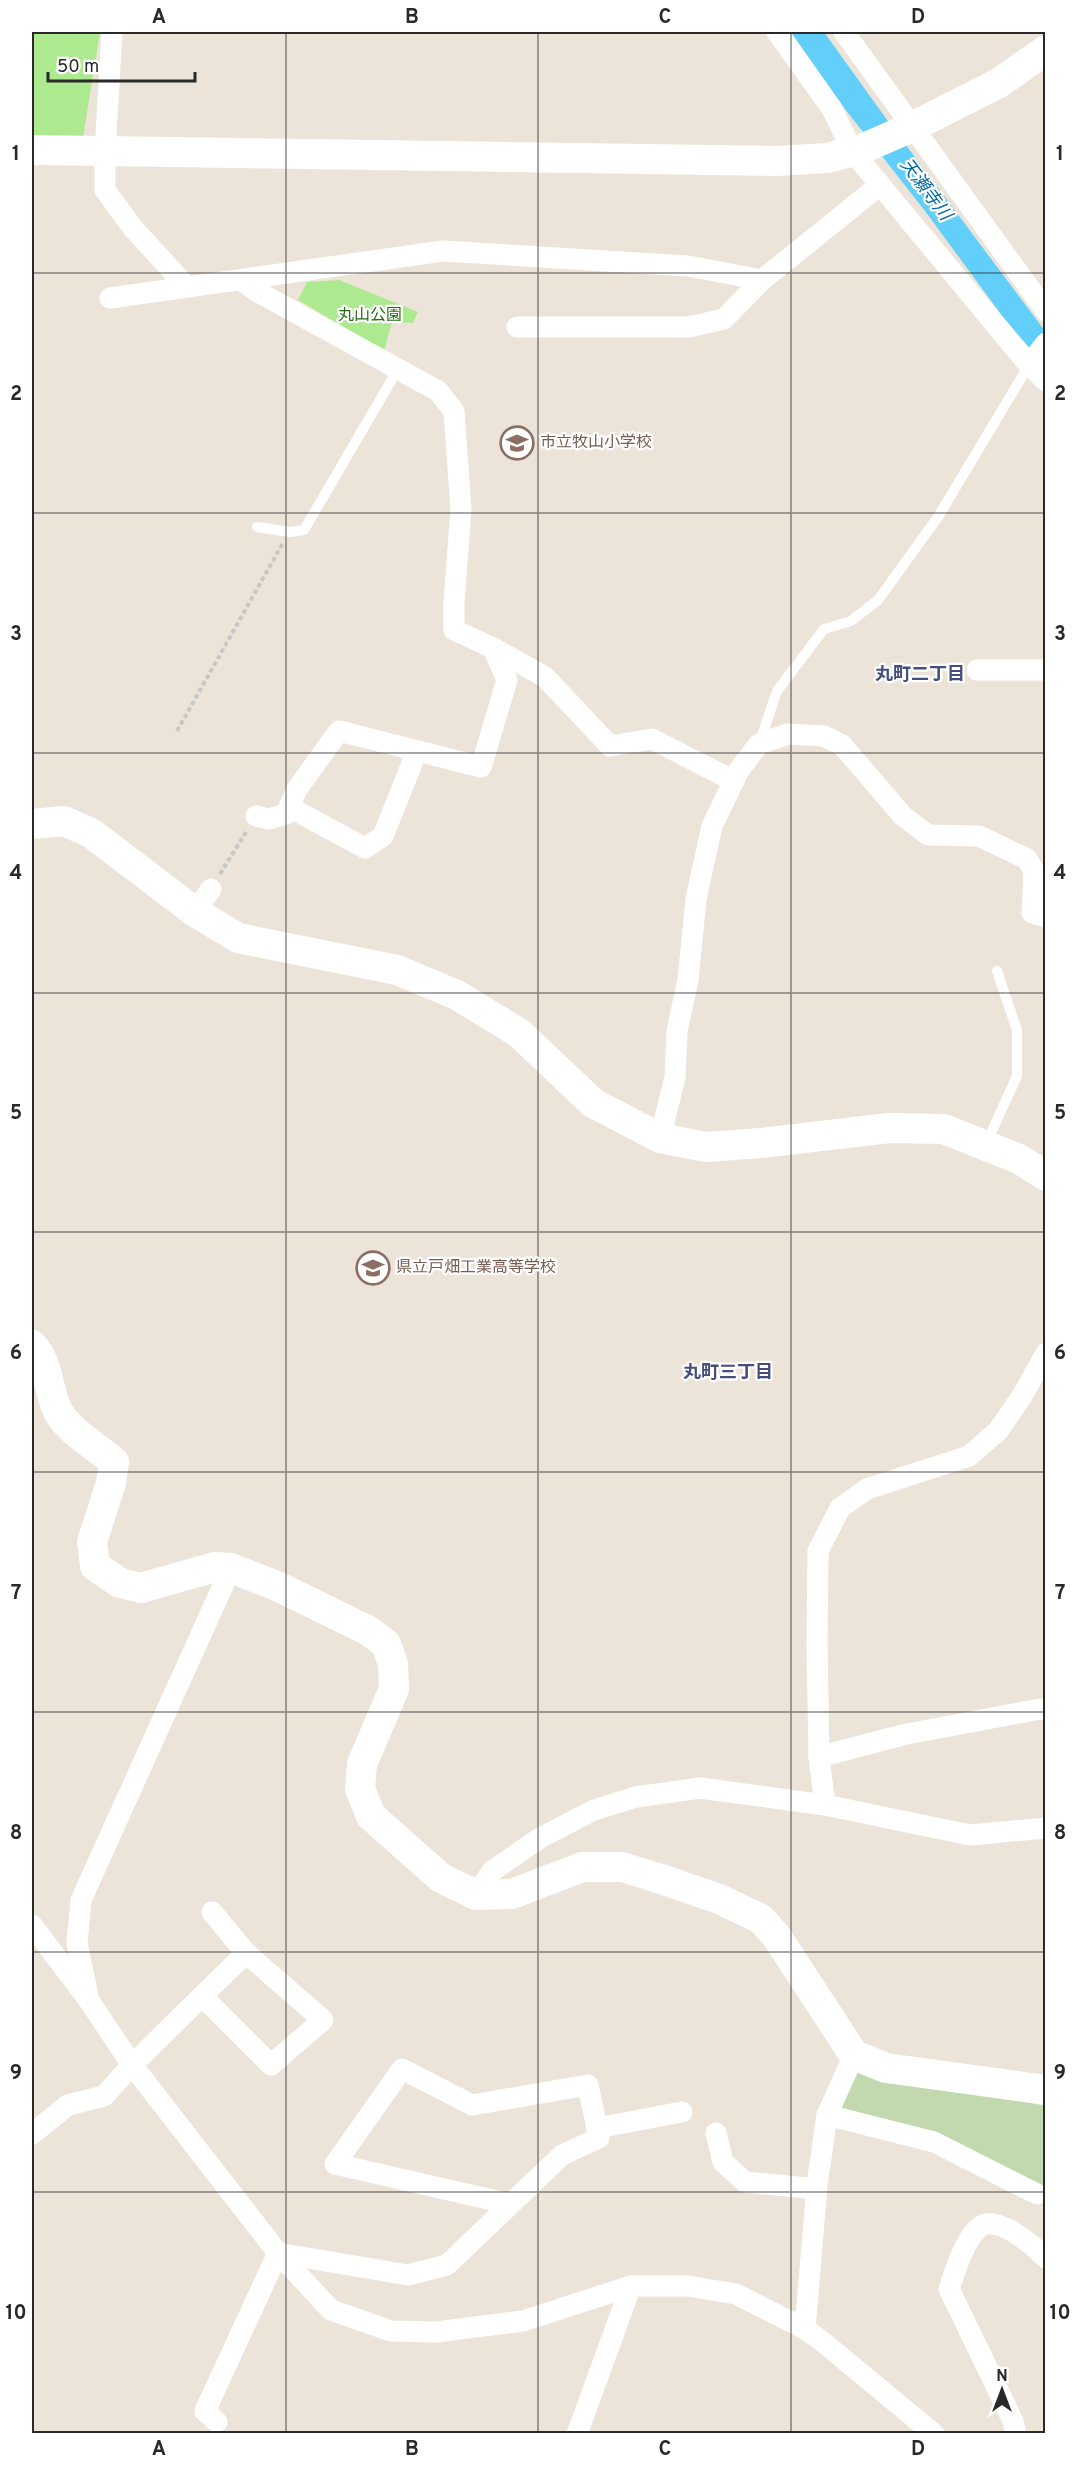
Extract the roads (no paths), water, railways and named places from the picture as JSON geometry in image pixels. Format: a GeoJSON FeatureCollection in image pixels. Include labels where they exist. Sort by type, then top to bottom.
{"type":"FeatureCollection","features":[{"type":"Feature","properties":{"kind":"street"},"geometry":{"type":"LineString","coordinates":[[112,32],[105,190],[133,228],[186,286]]}},
{"type":"Feature","properties":{"kind":"street"},"geometry":{"type":"LineString","coordinates":[[777,32],[832,109],[880,185],[1029,365],[1046,381]]}},
{"type":"Feature","properties":{"kind":"street"},"geometry":{"type":"LineString","coordinates":[[844,32],[906,129],[1046,312]]}},
{"type":"Feature","properties":{"kind":"street"},"geometry":{"type":"LineString","coordinates":[[32,150],[776,161],[828,158],[859,150],[999,83],[1046,50]]}},
{"type":"Feature","properties":{"kind":"street"},"geometry":{"type":"LineString","coordinates":[[517,327],[689,327],[724,319],[762,280],[880,185]]}},
{"type":"Feature","properties":{"kind":"street"},"geometry":{"type":"LineString","coordinates":[[110,297],[443,251],[688,266],[762,280]]}},
{"type":"Feature","properties":{"kind":"street"},"geometry":{"type":"LineString","coordinates":[[242,280],[258,292],[438,391],[454,411],[461,508],[454,630],[493,648],[545,677],[610,746],[652,740],[734,781]]}},
{"type":"Feature","properties":{"kind":"street"},"geometry":{"type":"LineString","coordinates":[[1029,365],[1046,343]]}},
{"type":"Feature","properties":{"kind":"street"},"geometry":{"type":"LineString","coordinates":[[256,816],[269,819],[286,814],[297,789],[339,731],[481,767],[507,680],[493,648]]}},
{"type":"Feature","properties":{"kind":"street"},"geometry":{"type":"LineString","coordinates":[[977,670],[1046,670]]}},
{"type":"Feature","properties":{"kind":"street"},"geometry":{"type":"LineString","coordinates":[[660,1138],[675,1078],[677,1031],[688,980],[696,898],[712,826],[739,770],[759,744],[788,734],[824,736],[842,745],[903,816],[928,836],[979,836],[1027,859],[1034,871],[1032,913],[1046,917]]}},
{"type":"Feature","properties":{"kind":"street"},"geometry":{"type":"LineString","coordinates":[[289,807],[365,848],[383,836],[417,751]]}},
{"type":"Feature","properties":{"kind":"street"},"geometry":{"type":"LineString","coordinates":[[32,824],[64,821],[91,833],[203,900],[238,938],[397,970],[457,994],[519,1033],[593,1103],[660,1138],[706,1147],[889,1128],[944,1129],[1019,1160],[1046,1176]]}},
{"type":"Feature","properties":{"kind":"street"},"geometry":{"type":"LineString","coordinates":[[32,1345],[37,1350],[45,1368],[57,1410],[65,1423],[114,1462],[111,1484],[92,1542],[95,1566],[120,1583],[141,1588],[215,1567],[231,1568],[277,1586],[369,1631],[386,1644],[393,1664],[394,1689],[362,1764],[360,1789],[371,1816],[441,1878],[476,1895],[512,1894],[582,1867],[622,1867],[719,1899],[761,1919],[777,1936],[854,2055],[886,2068],[1046,2090]]}},
{"type":"Feature","properties":{"kind":"street"},"geometry":{"type":"LineString","coordinates":[[825,1804],[819,1756],[818,1551],[840,1508],[867,1489],[969,1456],[998,1431],[1022,1396],[1046,1353]]}},
{"type":"Feature","properties":{"kind":"street"},"geometry":{"type":"LineString","coordinates":[[90,2002],[77,1943],[81,1900],[231,1568]]}},
{"type":"Feature","properties":{"kind":"street"},"geometry":{"type":"LineString","coordinates":[[819,1756],[902,1735],[1040,1708],[1046,1710]]}},
{"type":"Feature","properties":{"kind":"street"},"geometry":{"type":"LineString","coordinates":[[476,1895],[492,1871],[540,1838],[594,1810],[636,1797],[700,1788],[825,1804],[970,1835],[1046,1828]]}},
{"type":"Feature","properties":{"kind":"street"},"geometry":{"type":"LineString","coordinates":[[202,1996],[271,2065],[323,2020],[246,1953],[212,1912]]}},
{"type":"Feature","properties":{"kind":"street"},"geometry":{"type":"LineString","coordinates":[[32,1925],[90,2002],[132,2065],[278,2253],[331,2310],[391,2331],[436,2332],[523,2321],[631,2286],[688,2286],[736,2295],[805,2330],[823,2342],[934,2433]]}},
{"type":"Feature","properties":{"kind":"street"},"geometry":{"type":"LineString","coordinates":[[32,2134],[68,2105],[104,2096],[132,2065],[246,1953]]}},
{"type":"Feature","properties":{"kind":"street"},"geometry":{"type":"LineString","coordinates":[[805,2330],[826,2115],[854,2055]]}},
{"type":"Feature","properties":{"kind":"street"},"geometry":{"type":"LineString","coordinates":[[278,2253],[408,2275],[447,2265],[562,2155],[599,2138],[588,2085],[472,2105],[402,2069],[334,2164],[510,2204]]}},
{"type":"Feature","properties":{"kind":"street"},"geometry":{"type":"LineString","coordinates":[[597,2128],[682,2112]]}},
{"type":"Feature","properties":{"kind":"street"},"geometry":{"type":"LineString","coordinates":[[826,2115],[934,2142],[1036,2194]]}},
{"type":"Feature","properties":{"kind":"street"},"geometry":{"type":"LineString","coordinates":[[716,2133],[723,2162],[745,2182],[817,2189]]}},
{"type":"Feature","properties":{"kind":"street"},"geometry":{"type":"LineString","coordinates":[[1016,2433],[1013,2421],[949,2289],[964,2248],[980,2227],[987,2224],[1009,2229],[1046,2258]]}},
{"type":"Feature","properties":{"kind":"street"},"geometry":{"type":"LineString","coordinates":[[217,2422],[205,2411],[278,2253]]}},
{"type":"Feature","properties":{"kind":"street"},"geometry":{"type":"LineString","coordinates":[[577,2433],[631,2286]]}},
{"type":"Feature","properties":{"kind":"lane"},"geometry":{"type":"LineString","coordinates":[[759,744],[777,691],[824,629],[851,621],[878,600],[938,517],[1029,365]]}},
{"type":"Feature","properties":{"kind":"lane"},"geometry":{"type":"LineString","coordinates":[[258,527],[290,532],[304,530],[398,369]]}},
{"type":"Feature","properties":{"kind":"lane"},"geometry":{"type":"LineString","coordinates":[[985,1146],[1017,1076],[1017,1030],[997,971]]}},
{"type":"Feature","properties":{"kind":"water","name":"天瀬寺川"},"geometry":{"type":"Polygon","coordinates":[[[791,32],[824,32],[1045,331],[1045,366],[1003,317],[925,211],[845,109],[791,32]]]}},
{"type":"Feature","properties":{"kind":"place","name":"市立牧山小学校"},"geometry":{"type":"Point","coordinates":[517,443]}},
{"type":"Feature","properties":{"kind":"place","name":"県立戸畑工業高等学校"},"geometry":{"type":"Point","coordinates":[373,1268]}},
{"type":"Feature","properties":{"kind":"district","name":"丸町二丁目"},"geometry":{"type":"Point","coordinates":[920,675]}},
{"type":"Feature","properties":{"kind":"district","name":"丸町三丁目"},"geometry":{"type":"Point","coordinates":[728,1373]}},
{"type":"Feature","properties":{"kind":"park label","name":"丸山公園"},"geometry":{"type":"Point","coordinates":[370,316]}}]}
